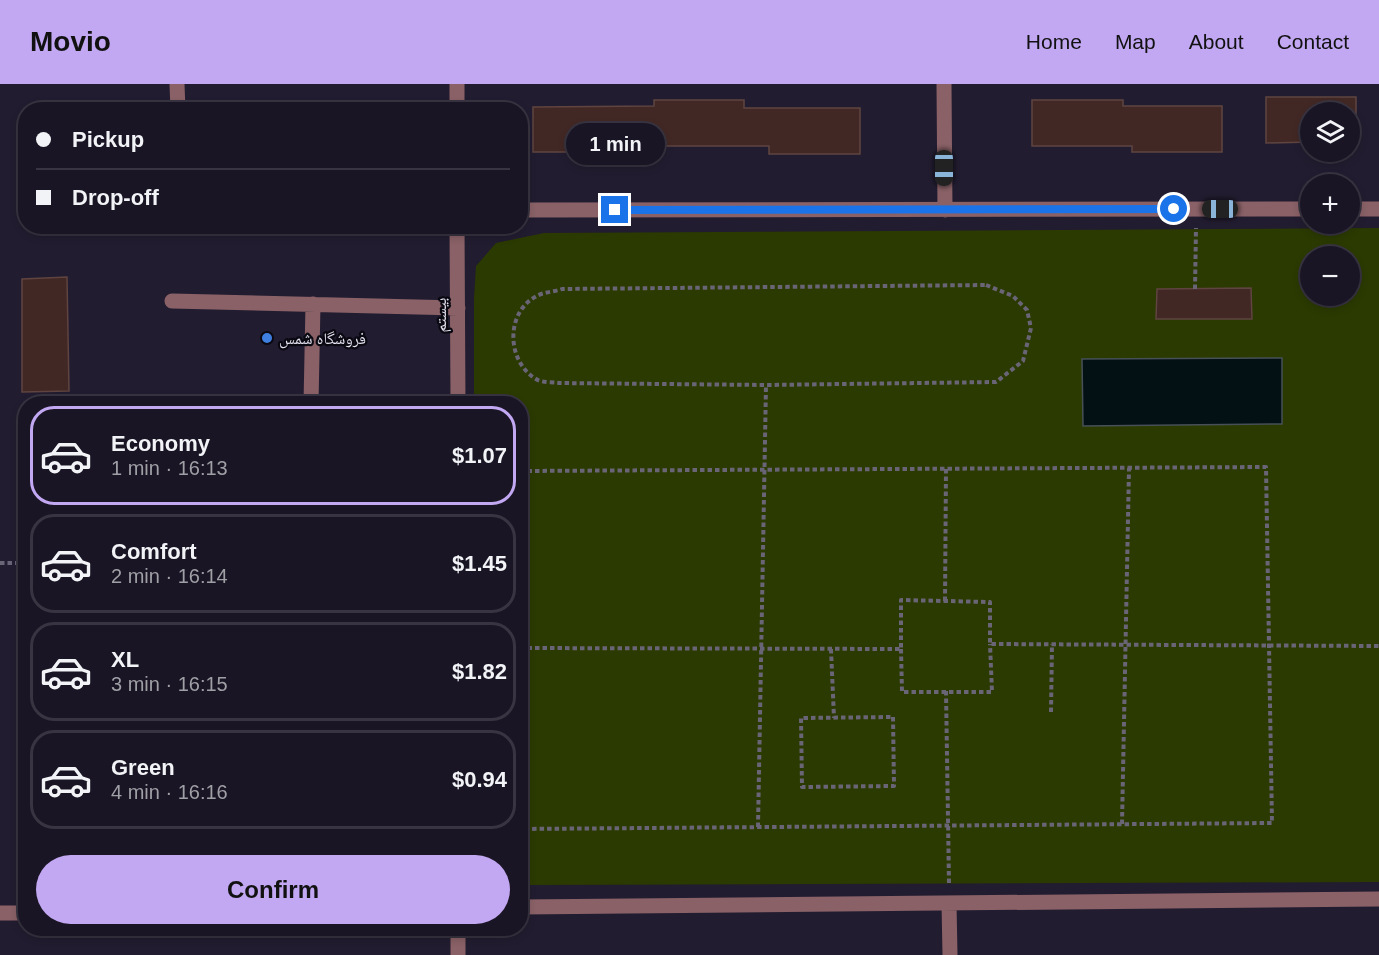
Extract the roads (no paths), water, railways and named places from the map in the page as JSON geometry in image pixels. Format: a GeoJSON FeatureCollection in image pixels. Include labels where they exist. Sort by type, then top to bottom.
{"type":"FeatureCollection","features":[{"type":"Feature","properties":{"kind":"street"},"geometry":{"type":"LineString","coordinates":[[177,84],[178,102]]}},
{"type":"Feature","properties":{"kind":"street"},"geometry":{"type":"LineString","coordinates":[[457,84],[457,102]]}},
{"type":"Feature","properties":{"kind":"street"},"geometry":{"type":"LineString","coordinates":[[944,84],[945,210]]}},
{"type":"Feature","properties":{"kind":"street"},"geometry":{"type":"LineString","coordinates":[[528,210],[1300,209]]}},
{"type":"Feature","properties":{"kind":"street"},"geometry":{"type":"LineString","coordinates":[[1360,209],[1379,209]]}},
{"type":"Feature","properties":{"kind":"street","name":"بیستم"},"geometry":{"type":"LineString","coordinates":[[457,234],[458,396]]}},
{"type":"Feature","properties":{"kind":"street"},"geometry":{"type":"LineString","coordinates":[[172,301],[458,308]]}},
{"type":"Feature","properties":{"kind":"street"},"geometry":{"type":"LineString","coordinates":[[311,396],[313,304]]}},
{"type":"Feature","properties":{"kind":"street"},"geometry":{"type":"LineString","coordinates":[[528,907],[1379,899]]}},
{"type":"Feature","properties":{"kind":"street"},"geometry":{"type":"LineString","coordinates":[[950,903],[950,955]]}},
{"type":"Feature","properties":{"kind":"street"},"geometry":{"type":"LineString","coordinates":[[0,913],[18,913]]}},
{"type":"Feature","properties":{"kind":"street"},"geometry":{"type":"LineString","coordinates":[[458,936],[458,955]]}},
{"type":"Feature","properties":{"kind":"place","name":"فروشگاه شمس"},"geometry":{"type":"Point","coordinates":[267,338]}}]}
